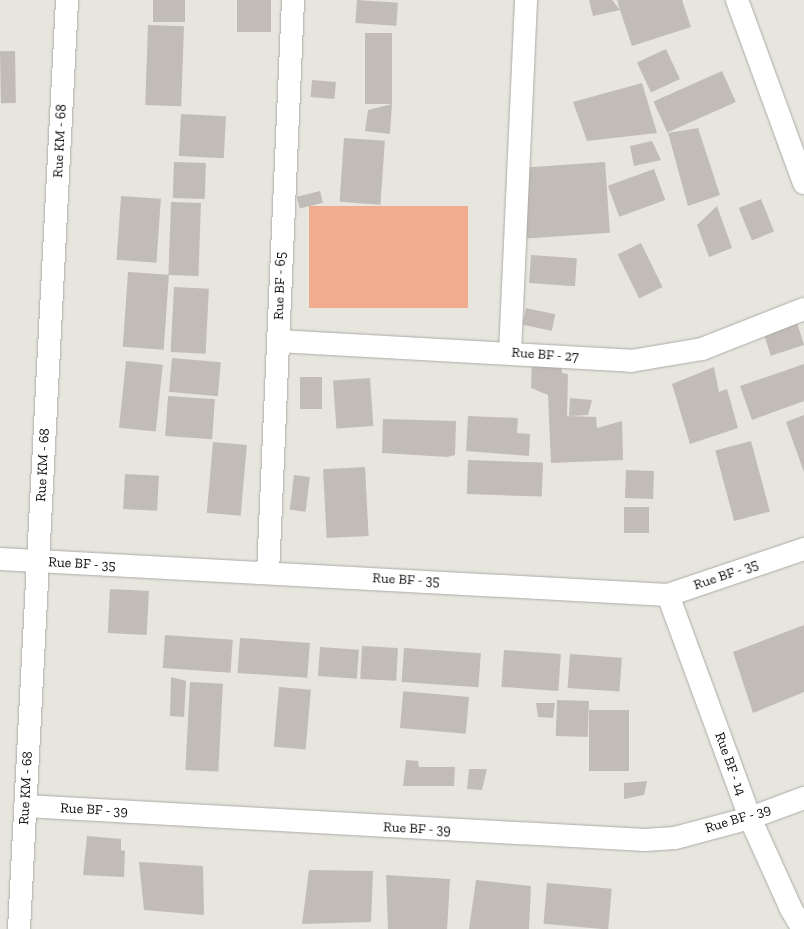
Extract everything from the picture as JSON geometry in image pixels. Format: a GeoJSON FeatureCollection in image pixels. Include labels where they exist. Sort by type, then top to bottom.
{"type":"FeatureCollection","features":[{"type":"Feature","properties":{"kind":"street","name":"Rue KM - 68"},"geometry":{"type":"LineString","coordinates":[[19,929],[68,0]]}},
{"type":"Feature","properties":{"kind":"street","name":"Rue BF - 65"},"geometry":{"type":"LineString","coordinates":[[268,572],[293,0]]}},
{"type":"Feature","properties":{"kind":"street"},"geometry":{"type":"LineString","coordinates":[[510,353],[526,0]]}},
{"type":"Feature","properties":{"kind":"street"},"geometry":{"type":"LineString","coordinates":[[737,0],[804,183]]}},
{"type":"Feature","properties":{"kind":"street","name":"Rue BF - 27"},"geometry":{"type":"LineString","coordinates":[[278,341],[510,353],[631,362],[702,349],[804,309]]}},
{"type":"Feature","properties":{"kind":"street","name":"Rue BF - 35"},"geometry":{"type":"LineString","coordinates":[[0,559],[268,572],[668,595],[804,549]]}},
{"type":"Feature","properties":{"kind":"street","name":"Rue BF - 14"},"geometry":{"type":"LineString","coordinates":[[668,595],[750,818],[791,909],[803,929]]}},
{"type":"Feature","properties":{"kind":"street","name":"Rue BF - 39"},"geometry":{"type":"LineString","coordinates":[[25,806],[618,840],[675,838],[750,818],[804,798]]}},
{"type":"Feature","properties":{"kind":"shaded area"},"geometry":{"type":"Polygon","coordinates":[[[309,206],[468,206],[468,308],[309,308],[309,206]]]}},
{"type":"Feature","properties":{"kind":"building"},"geometry":{"type":"Polygon","coordinates":[[[153,0],[185,0],[185,22],[153,22],[153,0]]]}},
{"type":"Feature","properties":{"kind":"building"},"geometry":{"type":"Polygon","coordinates":[[[237,0],[271,0],[271,32],[237,32],[237,0]]]}},
{"type":"Feature","properties":{"kind":"building"},"geometry":{"type":"Polygon","coordinates":[[[357,0],[398,3],[396,26],[355,23],[357,0]]]}},
{"type":"Feature","properties":{"kind":"building"},"geometry":{"type":"Polygon","coordinates":[[[589,0],[612,0],[620,10],[593,16],[589,0]]]}},
{"type":"Feature","properties":{"kind":"building"},"geometry":{"type":"Polygon","coordinates":[[[617,0],[682,0],[691,27],[632,46],[617,0]]]}},
{"type":"Feature","properties":{"kind":"building"},"geometry":{"type":"Polygon","coordinates":[[[148,25],[184,26],[181,106],[145,105],[148,25]]]}},
{"type":"Feature","properties":{"kind":"building"},"geometry":{"type":"Polygon","coordinates":[[[365,33],[392,33],[392,104],[365,104],[365,33]]]}},
{"type":"Feature","properties":{"kind":"building"},"geometry":{"type":"Polygon","coordinates":[[[666,49],[680,79],[651,92],[637,63],[666,49]]]}},
{"type":"Feature","properties":{"kind":"building"},"geometry":{"type":"Polygon","coordinates":[[[0,51],[15,51],[16,103],[1,103],[0,51]]]}},
{"type":"Feature","properties":{"kind":"building"},"geometry":{"type":"Polygon","coordinates":[[[722,71],[736,102],[667,133],[653,102],[722,71]]]}},
{"type":"Feature","properties":{"kind":"building"},"geometry":{"type":"Polygon","coordinates":[[[312,80],[336,82],[334,99],[311,97],[312,80]]]}},
{"type":"Feature","properties":{"kind":"building"},"geometry":{"type":"Polygon","coordinates":[[[642,83],[657,133],[587,141],[573,102],[642,83]]]}},
{"type":"Feature","properties":{"kind":"building"},"geometry":{"type":"Polygon","coordinates":[[[392,104],[390,134],[365,131],[368,110],[392,104]]]}},
{"type":"Feature","properties":{"kind":"building"},"geometry":{"type":"Polygon","coordinates":[[[181,114],[226,116],[224,158],[179,156],[181,114]]]}},
{"type":"Feature","properties":{"kind":"building"},"geometry":{"type":"Polygon","coordinates":[[[698,128],[720,195],[688,206],[668,133],[698,128]]]}},
{"type":"Feature","properties":{"kind":"building"},"geometry":{"type":"Polygon","coordinates":[[[344,138],[385,141],[380,205],[340,202],[344,138]]]}},
{"type":"Feature","properties":{"kind":"building"},"geometry":{"type":"Polygon","coordinates":[[[652,141],[661,160],[634,166],[630,146],[652,141]]]}},
{"type":"Feature","properties":{"kind":"building"},"geometry":{"type":"Polygon","coordinates":[[[174,162],[206,163],[205,199],[173,198],[174,162]]]}},
{"type":"Feature","properties":{"kind":"building"},"geometry":{"type":"Polygon","coordinates":[[[605,162],[610,233],[527,239],[522,168],[605,162]]]}},
{"type":"Feature","properties":{"kind":"building"},"geometry":{"type":"Polygon","coordinates":[[[654,169],[665,200],[619,217],[608,186],[654,169]]]}},
{"type":"Feature","properties":{"kind":"building"},"geometry":{"type":"Polygon","coordinates":[[[320,191],[323,203],[300,208],[297,197],[320,191]]]}},
{"type":"Feature","properties":{"kind":"building"},"geometry":{"type":"Polygon","coordinates":[[[121,196],[161,199],[156,263],[117,260],[121,196]]]}},
{"type":"Feature","properties":{"kind":"building"},"geometry":{"type":"Polygon","coordinates":[[[761,199],[774,231],[752,240],[739,208],[761,199]]]}},
{"type":"Feature","properties":{"kind":"building"},"geometry":{"type":"Polygon","coordinates":[[[171,202],[201,203],[198,276],[168,275],[171,202]]]}},
{"type":"Feature","properties":{"kind":"building"},"geometry":{"type":"Polygon","coordinates":[[[717,206],[732,248],[709,257],[697,225],[717,206]]]}},
{"type":"Feature","properties":{"kind":"building"},"geometry":{"type":"Polygon","coordinates":[[[641,243],[662,287],[639,298],[618,254],[641,243]]]}},
{"type":"Feature","properties":{"kind":"building"},"geometry":{"type":"Polygon","coordinates":[[[531,255],[577,258],[575,286],[529,283],[531,255]]]}},
{"type":"Feature","properties":{"kind":"building"},"geometry":{"type":"Polygon","coordinates":[[[128,272],[169,275],[164,350],[123,347],[128,272]]]}},
{"type":"Feature","properties":{"kind":"building"},"geometry":{"type":"Polygon","coordinates":[[[174,287],[209,289],[206,354],[171,352],[174,287]]]}},
{"type":"Feature","properties":{"kind":"building"},"geometry":{"type":"Polygon","coordinates":[[[526,308],[555,314],[552,331],[522,325],[526,308]]]}},
{"type":"Feature","properties":{"kind":"building"},"geometry":{"type":"Polygon","coordinates":[[[797,323],[804,345],[771,356],[764,334],[797,323]]]}},
{"type":"Feature","properties":{"kind":"building"},"geometry":{"type":"Polygon","coordinates":[[[172,358],[221,362],[218,396],[169,392],[172,358]]]}},
{"type":"Feature","properties":{"kind":"building"},"geometry":{"type":"Polygon","coordinates":[[[532,358],[561,360],[562,373],[568,374],[567,416],[596,417],[597,428],[622,421],[623,460],[551,463],[548,395],[531,388],[532,358]]]}},
{"type":"Feature","properties":{"kind":"building"},"geometry":{"type":"Polygon","coordinates":[[[126,361],[163,365],[156,432],[119,428],[126,361]]]}},
{"type":"Feature","properties":{"kind":"building"},"geometry":{"type":"Polygon","coordinates":[[[804,364],[804,401],[752,420],[740,386],[804,364]]]}},
{"type":"Feature","properties":{"kind":"building"},"geometry":{"type":"Polygon","coordinates":[[[714,367],[719,392],[727,389],[738,428],[690,444],[672,384],[714,367]]]}},
{"type":"Feature","properties":{"kind":"building"},"geometry":{"type":"Polygon","coordinates":[[[300,377],[322,377],[322,409],[300,409],[300,377]]]}},
{"type":"Feature","properties":{"kind":"building"},"geometry":{"type":"Polygon","coordinates":[[[370,378],[373,426],[336,428],[333,381],[370,378]]]}},
{"type":"Feature","properties":{"kind":"building"},"geometry":{"type":"Polygon","coordinates":[[[168,396],[215,399],[212,439],[165,436],[168,396]]]}},
{"type":"Feature","properties":{"kind":"building"},"geometry":{"type":"Polygon","coordinates":[[[570,398],[592,400],[588,415],[569,416],[570,398]]]}},
{"type":"Feature","properties":{"kind":"building"},"geometry":{"type":"Polygon","coordinates":[[[804,415],[804,472],[786,422],[804,415]]]}},
{"type":"Feature","properties":{"kind":"building"},"geometry":{"type":"Polygon","coordinates":[[[468,416],[518,418],[517,433],[530,434],[529,456],[466,451],[468,416]]]}},
{"type":"Feature","properties":{"kind":"building"},"geometry":{"type":"Polygon","coordinates":[[[383,419],[456,421],[455,455],[447,457],[382,453],[383,419]]]}},
{"type":"Feature","properties":{"kind":"building"},"geometry":{"type":"Polygon","coordinates":[[[751,441],[770,512],[734,521],[715,451],[751,441]]]}},
{"type":"Feature","properties":{"kind":"building"},"geometry":{"type":"Polygon","coordinates":[[[213,442],[247,445],[241,516],[207,513],[213,442]]]}},
{"type":"Feature","properties":{"kind":"building"},"geometry":{"type":"Polygon","coordinates":[[[468,460],[543,463],[542,497],[467,494],[468,460]]]}},
{"type":"Feature","properties":{"kind":"building"},"geometry":{"type":"Polygon","coordinates":[[[365,467],[369,536],[327,538],[323,469],[365,467]]]}},
{"type":"Feature","properties":{"kind":"building"},"geometry":{"type":"Polygon","coordinates":[[[626,470],[654,471],[653,499],[625,498],[626,470]]]}},
{"type":"Feature","properties":{"kind":"building"},"geometry":{"type":"Polygon","coordinates":[[[125,474],[159,476],[157,511],[123,509],[125,474]]]}},
{"type":"Feature","properties":{"kind":"building"},"geometry":{"type":"Polygon","coordinates":[[[294,475],[310,477],[306,512],[290,510],[294,475]]]}},
{"type":"Feature","properties":{"kind":"building"},"geometry":{"type":"Polygon","coordinates":[[[624,507],[649,507],[649,533],[624,533],[624,507]]]}},
{"type":"Feature","properties":{"kind":"building"},"geometry":{"type":"Polygon","coordinates":[[[110,589],[149,591],[147,635],[108,633],[110,589]]]}},
{"type":"Feature","properties":{"kind":"building"},"geometry":{"type":"Polygon","coordinates":[[[804,625],[804,692],[753,713],[733,652],[804,625]]]}},
{"type":"Feature","properties":{"kind":"building"},"geometry":{"type":"Polygon","coordinates":[[[165,635],[233,640],[231,673],[163,668],[165,635]]]}},
{"type":"Feature","properties":{"kind":"building"},"geometry":{"type":"Polygon","coordinates":[[[240,638],[310,643],[307,678],[238,673],[240,638]]]}},
{"type":"Feature","properties":{"kind":"building"},"geometry":{"type":"Polygon","coordinates":[[[362,646],[398,648],[396,681],[360,679],[362,646]]]}},
{"type":"Feature","properties":{"kind":"building"},"geometry":{"type":"Polygon","coordinates":[[[320,647],[359,650],[357,679],[318,676],[320,647]]]}},
{"type":"Feature","properties":{"kind":"building"},"geometry":{"type":"Polygon","coordinates":[[[404,648],[481,653],[478,687],[402,682],[404,648]]]}},
{"type":"Feature","properties":{"kind":"building"},"geometry":{"type":"Polygon","coordinates":[[[504,650],[561,654],[558,691],[501,687],[504,650]]]}},
{"type":"Feature","properties":{"kind":"building"},"geometry":{"type":"Polygon","coordinates":[[[570,654],[622,658],[620,692],[568,688],[570,654]]]}},
{"type":"Feature","properties":{"kind":"building"},"geometry":{"type":"Polygon","coordinates":[[[171,677],[186,681],[184,717],[170,716],[171,677]]]}},
{"type":"Feature","properties":{"kind":"building"},"geometry":{"type":"Polygon","coordinates":[[[190,682],[223,684],[218,772],[185,770],[190,682]]]}},
{"type":"Feature","properties":{"kind":"building"},"geometry":{"type":"Polygon","coordinates":[[[279,687],[311,690],[306,750],[274,747],[279,687]]]}},
{"type":"Feature","properties":{"kind":"building"},"geometry":{"type":"Polygon","coordinates":[[[403,691],[469,697],[466,734],[400,728],[403,691]]]}},
{"type":"Feature","properties":{"kind":"building"},"geometry":{"type":"Polygon","coordinates":[[[557,700],[589,701],[588,737],[556,736],[557,700]]]}},
{"type":"Feature","properties":{"kind":"building"},"geometry":{"type":"Polygon","coordinates":[[[536,703],[555,703],[553,718],[538,717],[536,703]]]}},
{"type":"Feature","properties":{"kind":"building"},"geometry":{"type":"Polygon","coordinates":[[[589,710],[629,710],[629,771],[589,771],[589,710]]]}},
{"type":"Feature","properties":{"kind":"building"},"geometry":{"type":"Polygon","coordinates":[[[406,760],[418,761],[419,767],[455,767],[454,786],[403,786],[406,760]]]}},
{"type":"Feature","properties":{"kind":"building"},"geometry":{"type":"Polygon","coordinates":[[[469,769],[487,769],[482,790],[467,789],[469,769]]]}},
{"type":"Feature","properties":{"kind":"building"},"geometry":{"type":"Polygon","coordinates":[[[647,781],[644,795],[624,799],[624,783],[647,781]]]}},
{"type":"Feature","properties":{"kind":"building"},"geometry":{"type":"Polygon","coordinates":[[[87,836],[121,839],[121,850],[125,851],[124,877],[83,875],[87,836]]]}},
{"type":"Feature","properties":{"kind":"building"},"geometry":{"type":"Polygon","coordinates":[[[139,862],[203,866],[204,915],[144,910],[139,862]]]}},
{"type":"Feature","properties":{"kind":"building"},"geometry":{"type":"Polygon","coordinates":[[[309,870],[373,871],[371,922],[302,924],[309,870]]]}},
{"type":"Feature","properties":{"kind":"building"},"geometry":{"type":"Polygon","coordinates":[[[386,875],[450,879],[447,929],[388,929],[386,875]]]}},
{"type":"Feature","properties":{"kind":"building"},"geometry":{"type":"Polygon","coordinates":[[[476,880],[531,886],[529,929],[469,929],[476,880]]]}},
{"type":"Feature","properties":{"kind":"building"},"geometry":{"type":"Polygon","coordinates":[[[547,883],[612,889],[608,929],[543,924],[547,883]]]}}]}
